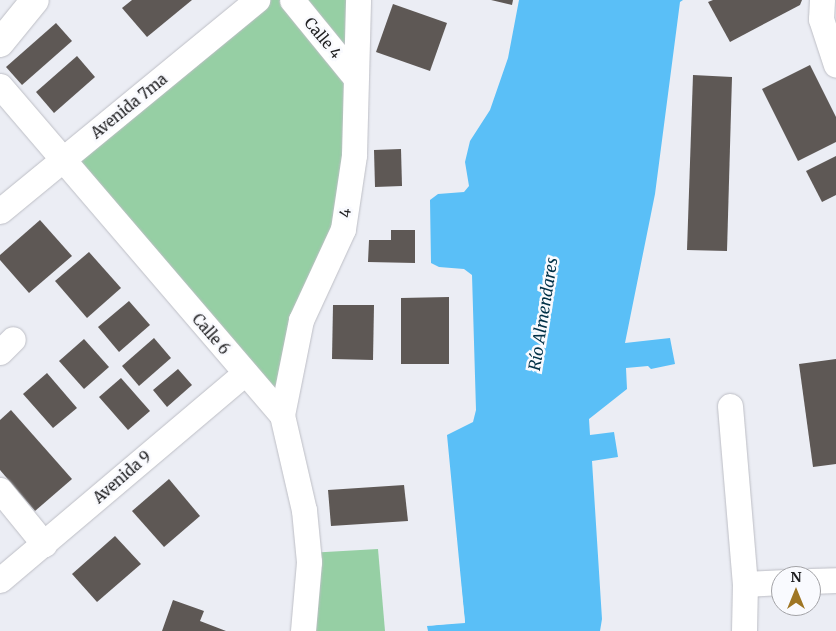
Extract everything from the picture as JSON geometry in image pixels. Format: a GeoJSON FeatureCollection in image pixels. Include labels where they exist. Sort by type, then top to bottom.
{"type":"FeatureCollection","features":[{"type":"Feature","properties":{"kind":"main road"},"geometry":{"type":"LineString","coordinates":[[0,22],[18,0]]}},
{"type":"Feature","properties":{"kind":"main road"},"geometry":{"type":"LineString","coordinates":[[0,43],[36,0]]}},
{"type":"Feature","properties":{"kind":"street","name":"Avenida 7ma"},"geometry":{"type":"LineString","coordinates":[[0,211],[257,0]]}},
{"type":"Feature","properties":{"kind":"street","name":"Calle 4"},"geometry":{"type":"LineString","coordinates":[[292,0],[354,76]]}},
{"type":"Feature","properties":{"kind":"street","name":"4"},"geometry":{"type":"LineString","coordinates":[[282,415],[300,320],[343,229],[354,155],[354,76],[358,0]]}},
{"type":"Feature","properties":{"kind":"street"},"geometry":{"type":"LineString","coordinates":[[822,0],[821,19],[836,65]]}},
{"type":"Feature","properties":{"kind":"street","name":"Calle 6"},"geometry":{"type":"LineString","coordinates":[[0,86],[282,415],[305,519],[309,562],[303,631]]}},
{"type":"Feature","properties":{"kind":"street","name":"Avenida 9"},"geometry":{"type":"LineString","coordinates":[[0,580],[245,373]]}},
{"type":"Feature","properties":{"kind":"street"},"geometry":{"type":"LineString","coordinates":[[730,406],[745,584],[744,631]]}},
{"type":"Feature","properties":{"kind":"street"},"geometry":{"type":"LineString","coordinates":[[0,490],[44,544]]}},
{"type":"Feature","properties":{"kind":"street"},"geometry":{"type":"LineString","coordinates":[[821,581],[836,580]]}},
{"type":"Feature","properties":{"kind":"street"},"geometry":{"type":"LineString","coordinates":[[745,584],[771,583]]}},
{"type":"Feature","properties":{"kind":"green space"},"geometry":{"type":"Polygon","coordinates":[[[257,0],[358,0],[354,155],[282,415],[61,160],[257,0]]]}},
{"type":"Feature","properties":{"kind":"green space"},"geometry":{"type":"Polygon","coordinates":[[[378,549],[385,631],[303,631],[308,553],[378,549]]]}},
{"type":"Feature","properties":{"kind":"water","name":"Río Almendares"},"geometry":{"type":"Polygon","coordinates":[[[519,0],[683,0],[680,2],[655,194],[625,343],[670,338],[675,364],[651,369],[648,366],[626,368],[627,389],[589,419],[590,435],[614,432],[618,457],[592,461],[602,619],[600,631],[428,631],[427,626],[465,622],[447,435],[473,422],[476,410],[472,275],[464,269],[439,267],[431,263],[430,200],[438,194],[464,192],[469,186],[465,162],[470,141],[490,110],[508,58],[519,0]]]}},
{"type":"Feature","properties":{"kind":"pier"},"geometry":{"type":"Polygon","coordinates":[[[445,435],[465,623],[425,626],[462,620],[445,435]]]}},
{"type":"Feature","properties":{"kind":"building"},"geometry":{"type":"Polygon","coordinates":[[[132,0],[192,0],[147,37],[122,8],[132,0]]]}},
{"type":"Feature","properties":{"kind":"building"},"geometry":{"type":"Polygon","coordinates":[[[491,0],[513,0],[512,5],[491,0]]]}},
{"type":"Feature","properties":{"kind":"building"},"geometry":{"type":"Polygon","coordinates":[[[713,0],[802,0],[800,5],[730,42],[708,2],[713,0]]]}},
{"type":"Feature","properties":{"kind":"building"},"geometry":{"type":"Polygon","coordinates":[[[393,4],[447,23],[430,71],[376,52],[393,4]]]}},
{"type":"Feature","properties":{"kind":"building"},"geometry":{"type":"Polygon","coordinates":[[[56,23],[72,41],[22,85],[6,67],[56,23]]]}},
{"type":"Feature","properties":{"kind":"building"},"geometry":{"type":"Polygon","coordinates":[[[77,56],[95,77],[54,113],[36,92],[77,56]]]}},
{"type":"Feature","properties":{"kind":"building"},"geometry":{"type":"Polygon","coordinates":[[[810,65],[836,117],[836,142],[798,161],[762,89],[810,65]]]}},
{"type":"Feature","properties":{"kind":"building"},"geometry":{"type":"Polygon","coordinates":[[[693,75],[732,77],[727,251],[687,250],[693,75]]]}},
{"type":"Feature","properties":{"kind":"building"},"geometry":{"type":"Polygon","coordinates":[[[401,149],[402,186],[375,187],[374,150],[401,149]]]}},
{"type":"Feature","properties":{"kind":"building"},"geometry":{"type":"Polygon","coordinates":[[[836,156],[836,195],[822,202],[806,171],[836,156]]]}},
{"type":"Feature","properties":{"kind":"building"},"geometry":{"type":"Polygon","coordinates":[[[40,220],[72,256],[29,293],[0,260],[0,255],[40,220]]]}},
{"type":"Feature","properties":{"kind":"building"},"geometry":{"type":"Polygon","coordinates":[[[391,230],[415,230],[415,263],[368,262],[369,240],[391,240],[391,230]]]}},
{"type":"Feature","properties":{"kind":"building"},"geometry":{"type":"Polygon","coordinates":[[[89,252],[121,288],[87,318],[55,281],[89,252]]]}},
{"type":"Feature","properties":{"kind":"building"},"geometry":{"type":"Polygon","coordinates":[[[449,297],[449,364],[401,364],[401,298],[449,297]]]}},
{"type":"Feature","properties":{"kind":"building"},"geometry":{"type":"Polygon","coordinates":[[[129,301],[150,325],[119,352],[98,327],[129,301]]]}},
{"type":"Feature","properties":{"kind":"building"},"geometry":{"type":"Polygon","coordinates":[[[333,305],[374,305],[373,360],[332,359],[333,305]]]}},
{"type":"Feature","properties":{"kind":"building"},"geometry":{"type":"Polygon","coordinates":[[[154,338],[171,358],[139,386],[122,366],[154,338]]]}},
{"type":"Feature","properties":{"kind":"building"},"geometry":{"type":"Polygon","coordinates":[[[84,339],[109,367],[84,389],[59,361],[84,339]]]}},
{"type":"Feature","properties":{"kind":"building"},"geometry":{"type":"Polygon","coordinates":[[[836,359],[836,464],[813,467],[799,364],[836,359]]]}},
{"type":"Feature","properties":{"kind":"building"},"geometry":{"type":"Polygon","coordinates":[[[178,369],[192,385],[167,407],[153,390],[178,369]]]}},
{"type":"Feature","properties":{"kind":"building"},"geometry":{"type":"Polygon","coordinates":[[[47,373],[77,408],[53,428],[23,394],[47,373]]]}},
{"type":"Feature","properties":{"kind":"building"},"geometry":{"type":"Polygon","coordinates":[[[121,378],[150,411],[128,430],[99,397],[121,378]]]}},
{"type":"Feature","properties":{"kind":"building"},"geometry":{"type":"Polygon","coordinates":[[[11,410],[72,479],[35,511],[0,470],[0,420],[11,410]]]}},
{"type":"Feature","properties":{"kind":"building"},"geometry":{"type":"Polygon","coordinates":[[[169,479],[200,516],[164,547],[132,511],[169,479]]]}},
{"type":"Feature","properties":{"kind":"building"},"geometry":{"type":"Polygon","coordinates":[[[404,485],[408,521],[331,526],[328,490],[404,485]]]}},
{"type":"Feature","properties":{"kind":"building"},"geometry":{"type":"Polygon","coordinates":[[[115,536],[141,564],[97,602],[72,574],[115,536]]]}},
{"type":"Feature","properties":{"kind":"building"},"geometry":{"type":"Polygon","coordinates":[[[173,600],[204,611],[200,621],[226,631],[162,631],[173,600]]]}}]}
